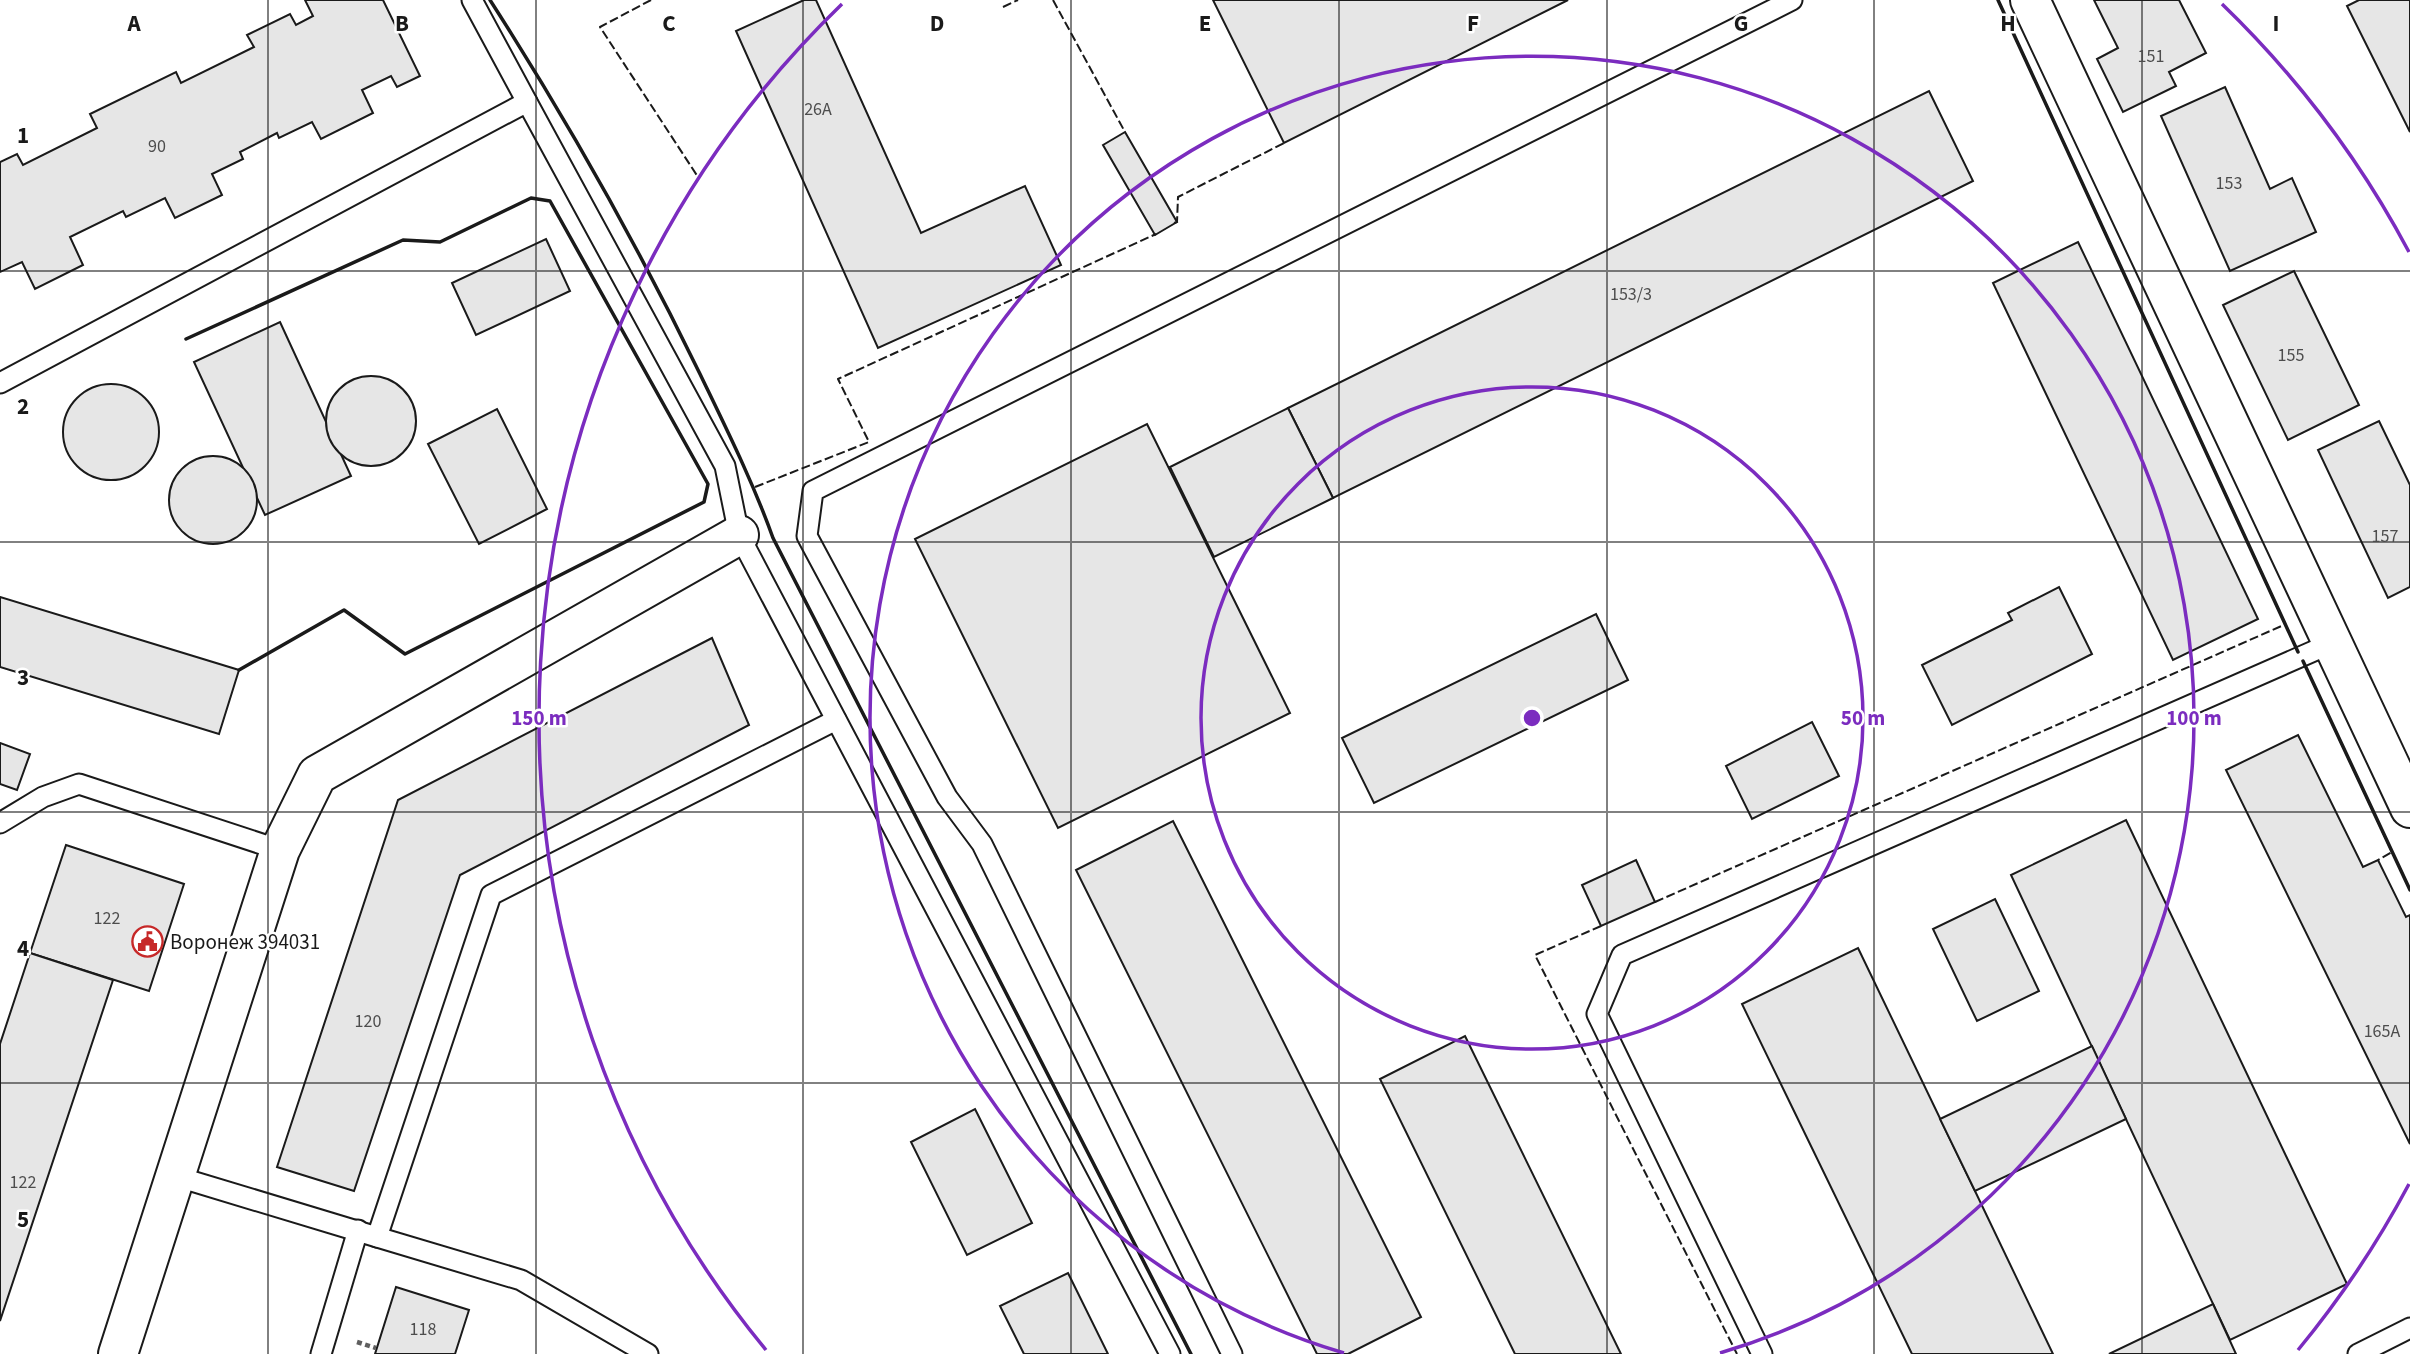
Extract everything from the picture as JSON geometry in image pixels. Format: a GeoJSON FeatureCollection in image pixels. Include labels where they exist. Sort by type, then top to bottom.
{"type":"FeatureCollection","features":[{"type":"Feature","properties":{"kind":"street"},"geometry":{"type":"LineString","coordinates":[[2030,0],[2410,808]]}},
{"type":"Feature","properties":{"kind":"street"},"geometry":{"type":"LineString","coordinates":[[118,1354],[280,850],[317,775],[739,535]]}},
{"type":"Feature","properties":{"kind":"lane"},"geometry":{"type":"LineString","coordinates":[[472,0],[725,466],[739,535],[1170,1354]]}},
{"type":"Feature","properties":{"kind":"lane"},"geometry":{"type":"LineString","coordinates":[[1232,1354],[982,844],[947,797],[807,536],[813,491],[1791,0]]}},
{"type":"Feature","properties":{"kind":"lane"},"geometry":{"type":"LineString","coordinates":[[0,383],[527,102]]}},
{"type":"Feature","properties":{"kind":"lane"},"geometry":{"type":"LineString","coordinates":[[1762,1354],[1597,1014],[1622,955],[2332,643]]}},
{"type":"Feature","properties":{"kind":"lane"},"geometry":{"type":"LineString","coordinates":[[321,1354],[368,1234],[491,895],[836,720]]}},
{"type":"Feature","properties":{"kind":"lane"},"geometry":{"type":"LineString","coordinates":[[0,823],[43,797],[79,784],[280,850]]}},
{"type":"Feature","properties":{"kind":"lane"},"geometry":{"type":"LineString","coordinates":[[175,1176],[521,1280],[648,1354]]}},
{"type":"Feature","properties":{"kind":"lane"},"geometry":{"type":"LineString","coordinates":[[2358,1354],[2410,1328]]}},
{"type":"Feature","properties":{"kind":"building"},"geometry":{"type":"Polygon","coordinates":[[[305,0],[383,0],[420,76],[397,87],[391,76],[362,90],[373,113],[321,139],[312,122],[279,138],[277,133],[240,152],[243,159],[212,174],[222,195],[175,218],[165,198],[126,217],[123,211],[70,237],[83,265],[35,289],[22,262],[0,272],[0,162],[17,154],[23,165],[97,128],[90,114],[176,72],[181,83],[254,47],[247,35],[290,14],[296,25],[313,16],[305,0]]]}},
{"type":"Feature","properties":{"kind":"building"},"geometry":{"type":"Polygon","coordinates":[[[804,0],[816,0],[921,233],[1025,186],[1061,265],[878,348],[736,31],[804,0]]]}},
{"type":"Feature","properties":{"kind":"building"},"geometry":{"type":"Polygon","coordinates":[[[1213,0],[1568,0],[1284,143],[1213,0]]]}},
{"type":"Feature","properties":{"kind":"building"},"geometry":{"type":"Polygon","coordinates":[[[2094,0],[2179,0],[2206,53],[2169,72],[2176,86],[2123,112],[2097,59],[2118,48],[2094,0]]]}},
{"type":"Feature","properties":{"kind":"building"},"geometry":{"type":"Polygon","coordinates":[[[2359,0],[2410,0],[2410,132],[2347,6],[2359,0]]]}},
{"type":"Feature","properties":{"kind":"building"},"geometry":{"type":"Polygon","coordinates":[[[2225,87],[2270,189],[2292,178],[2316,232],[2230,271],[2161,116],[2225,87]]]}},
{"type":"Feature","properties":{"kind":"building"},"geometry":{"type":"Polygon","coordinates":[[[1929,91],[1973,181],[1333,498],[1288,408],[1929,91]]]}},
{"type":"Feature","properties":{"kind":"building"},"geometry":{"type":"Polygon","coordinates":[[[1125,132],[1177,222],[1155,235],[1103,145],[1125,132]]]}},
{"type":"Feature","properties":{"kind":"building"},"geometry":{"type":"Polygon","coordinates":[[[546,239],[570,291],[476,335],[452,283],[546,239]]]}},
{"type":"Feature","properties":{"kind":"building"},"geometry":{"type":"Polygon","coordinates":[[[2078,242],[2258,619],[2173,660],[1993,283],[2078,242]]]}},
{"type":"Feature","properties":{"kind":"building"},"geometry":{"type":"Polygon","coordinates":[[[2294,271],[2359,405],[2288,440],[2223,305],[2294,271]]]}},
{"type":"Feature","properties":{"kind":"building"},"geometry":{"type":"Polygon","coordinates":[[[280,322],[351,476],[265,515],[194,362],[280,322]]]}},
{"type":"Feature","properties":{"kind":"building"},"geometry":{"type":"Polygon","coordinates":[[[371,376],[388,380],[403,389],[412,404],[416,421],[412,438],[403,453],[388,462],[371,466],[354,462],[339,453],[330,438],[326,421],[330,404],[339,389],[354,380],[371,376]]]}},
{"type":"Feature","properties":{"kind":"building"},"geometry":{"type":"Polygon","coordinates":[[[111,384],[129,388],[145,398],[155,414],[159,432],[155,450],[145,466],[129,476],[111,480],[93,476],[77,466],[67,450],[63,432],[67,414],[77,398],[93,388],[111,384]]]}},
{"type":"Feature","properties":{"kind":"building"},"geometry":{"type":"Polygon","coordinates":[[[1288,408],[1333,498],[1214,557],[1170,467],[1288,408]]]}},
{"type":"Feature","properties":{"kind":"building"},"geometry":{"type":"Polygon","coordinates":[[[497,409],[547,509],[479,544],[428,444],[497,409]]]}},
{"type":"Feature","properties":{"kind":"building"},"geometry":{"type":"Polygon","coordinates":[[[2379,421],[2410,485],[2410,587],[2388,598],[2318,450],[2379,421]]]}},
{"type":"Feature","properties":{"kind":"building"},"geometry":{"type":"Polygon","coordinates":[[[1147,424],[1290,713],[1058,828],[915,539],[1147,424]]]}},
{"type":"Feature","properties":{"kind":"building"},"geometry":{"type":"Polygon","coordinates":[[[213,456],[230,460],[244,469],[253,483],[257,500],[253,517],[244,531],[230,540],[213,544],[196,540],[182,531],[173,517],[169,500],[173,483],[182,469],[196,460],[213,456]]]}},
{"type":"Feature","properties":{"kind":"building"},"geometry":{"type":"Polygon","coordinates":[[[2059,587],[2092,654],[1952,725],[1922,665],[2012,620],[2008,613],[2059,587]]]}},
{"type":"Feature","properties":{"kind":"building"},"geometry":{"type":"Polygon","coordinates":[[[0,597],[239,670],[219,734],[0,667],[0,597]]]}},
{"type":"Feature","properties":{"kind":"building"},"geometry":{"type":"Polygon","coordinates":[[[1596,614],[1628,680],[1374,803],[1342,738],[1596,614]]]}},
{"type":"Feature","properties":{"kind":"building"},"geometry":{"type":"Polygon","coordinates":[[[712,638],[749,725],[460,875],[354,1191],[277,1167],[398,800],[712,638]]]}},
{"type":"Feature","properties":{"kind":"building"},"geometry":{"type":"Polygon","coordinates":[[[1812,722],[1839,776],[1752,819],[1726,766],[1812,722]]]}},
{"type":"Feature","properties":{"kind":"building"},"geometry":{"type":"Polygon","coordinates":[[[2298,735],[2363,867],[2378,860],[2406,917],[2410,915],[2410,1144],[2226,770],[2298,735]]]}},
{"type":"Feature","properties":{"kind":"building"},"geometry":{"type":"Polygon","coordinates":[[[0,743],[30,754],[17,790],[0,784],[0,743]]]}},
{"type":"Feature","properties":{"kind":"building"},"geometry":{"type":"Polygon","coordinates":[[[2126,820],[2347,1284],[2230,1340],[2011,875],[2126,820]]]}},
{"type":"Feature","properties":{"kind":"building"},"geometry":{"type":"Polygon","coordinates":[[[1173,821],[1421,1317],[1348,1354],[1317,1354],[1076,870],[1173,821]]]}},
{"type":"Feature","properties":{"kind":"building"},"geometry":{"type":"Polygon","coordinates":[[[66,845],[184,884],[149,991],[30,953],[66,845]]]}},
{"type":"Feature","properties":{"kind":"building"},"geometry":{"type":"Polygon","coordinates":[[[1636,860],[1655,902],[1601,926],[1582,885],[1636,860]]]}},
{"type":"Feature","properties":{"kind":"building"},"geometry":{"type":"Polygon","coordinates":[[[1995,899],[2039,991],[1977,1021],[1933,929],[1995,899]]]}},
{"type":"Feature","properties":{"kind":"building"},"geometry":{"type":"Polygon","coordinates":[[[1858,948],[2053,1354],[1912,1354],[1742,1004],[1858,948]]]}},
{"type":"Feature","properties":{"kind":"building"},"geometry":{"type":"Polygon","coordinates":[[[30,953],[113,980],[0,1321],[0,1044],[30,953]]]}},
{"type":"Feature","properties":{"kind":"building"},"geometry":{"type":"Polygon","coordinates":[[[1465,1036],[1621,1354],[1515,1354],[1380,1079],[1465,1036]]]}},
{"type":"Feature","properties":{"kind":"building"},"geometry":{"type":"Polygon","coordinates":[[[2092,1046],[2126,1119],[1975,1191],[1940,1119],[2092,1046]]]}},
{"type":"Feature","properties":{"kind":"building"},"geometry":{"type":"Polygon","coordinates":[[[975,1109],[1032,1223],[967,1255],[911,1142],[975,1109]]]}},
{"type":"Feature","properties":{"kind":"building"},"geometry":{"type":"Polygon","coordinates":[[[1068,1273],[1108,1354],[1024,1354],[1000,1306],[1068,1273]]]}},
{"type":"Feature","properties":{"kind":"building"},"geometry":{"type":"Polygon","coordinates":[[[396,1287],[469,1310],[455,1354],[375,1354],[396,1287]]]}},
{"type":"Feature","properties":{"kind":"building"},"geometry":{"type":"Polygon","coordinates":[[[2213,1304],[2236,1354],[2109,1354],[2213,1304]]]}},
{"type":"Feature","properties":{"kind":"fence"},"geometry":{"type":"LineString","coordinates":[[490,0],[574,137],[652,278],[729,435],[773,538],[1191,1354]]}},
{"type":"Feature","properties":{"kind":"fence"},"geometry":{"type":"LineString","coordinates":[[651,0],[600,27],[698,177]]}},
{"type":"Feature","properties":{"kind":"fence"},"geometry":{"type":"LineString","coordinates":[[1003,7],[1018,0]]}},
{"type":"Feature","properties":{"kind":"fence"},"geometry":{"type":"LineString","coordinates":[[1053,0],[1125,132]]}},
{"type":"Feature","properties":{"kind":"fence"},"geometry":{"type":"LineString","coordinates":[[1998,0],[2298,652]]}},
{"type":"Feature","properties":{"kind":"fence"},"geometry":{"type":"LineString","coordinates":[[1174,223],[1177,222],[1178,197],[1284,143]]}},
{"type":"Feature","properties":{"kind":"fence"},"geometry":{"type":"LineString","coordinates":[[755,487],[869,442],[838,379],[1156,234]]}},
{"type":"Feature","properties":{"kind":"fence"},"geometry":{"type":"LineString","coordinates":[[1655,902],[2286,624]]}},
{"type":"Feature","properties":{"kind":"fence"},"geometry":{"type":"LineString","coordinates":[[2303,661],[2392,852],[2378,860]]}},
{"type":"Feature","properties":{"kind":"fence"},"geometry":{"type":"LineString","coordinates":[[1601,926],[1535,955],[1737,1354]]}},
{"type":"Feature","properties":{"kind":"wall"},"geometry":{"type":"LineString","coordinates":[[490,0],[574,137],[652,278],[729,435],[773,538],[1191,1354]]}},
{"type":"Feature","properties":{"kind":"wall"},"geometry":{"type":"LineString","coordinates":[[1998,0],[2298,652]]}},
{"type":"Feature","properties":{"kind":"wall"},"geometry":{"type":"LineString","coordinates":[[186,339],[403,240],[440,242],[531,198],[550,201],[708,484],[704,502],[405,654],[344,610],[239,670]]}},
{"type":"Feature","properties":{"kind":"wall"},"geometry":{"type":"LineString","coordinates":[[2303,661],[2410,890]]}},
{"type":"Feature","properties":{"kind":"place","name":"Воронеж 394031"},"geometry":{"type":"Point","coordinates":[147,942]}}]}
